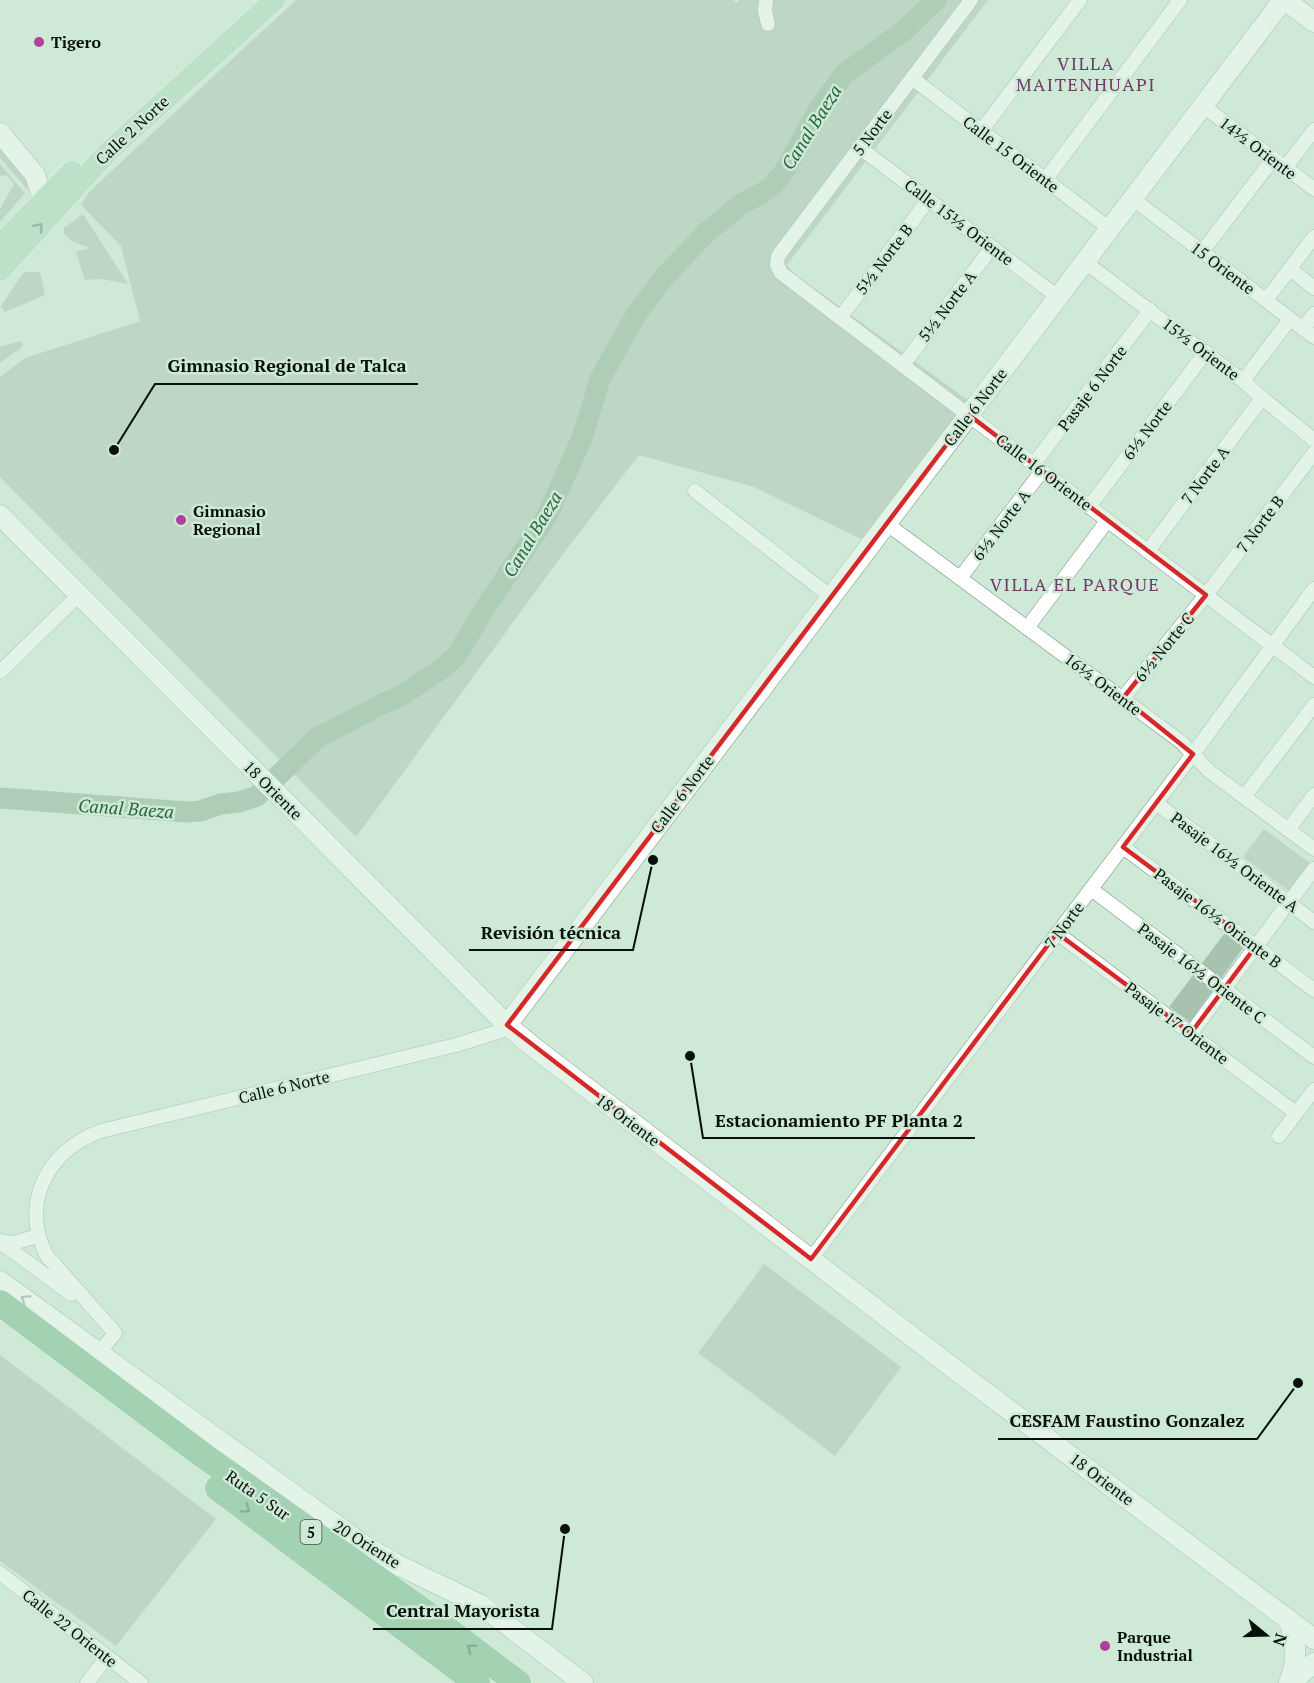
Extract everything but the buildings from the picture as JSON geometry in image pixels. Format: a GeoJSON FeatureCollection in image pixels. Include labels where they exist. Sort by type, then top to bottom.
{"type":"FeatureCollection","features":[{"type":"Feature","properties":{"kind":"highway","name":"Ruta 5 Sur"},"geometry":{"type":"LineString","coordinates":[[0,1303],[204,1456],[404,1598],[518,1683]]}},
{"type":"Feature","properties":{"kind":"highway","name":"Ruta 5 Sur"},"geometry":{"type":"LineString","coordinates":[[0,1323],[477,1683]]}},
{"type":"Feature","properties":{"kind":"main road","name":"Calle 2 Norte"},"geometry":{"type":"LineString","coordinates":[[0,245],[43,199],[254,0]]}},
{"type":"Feature","properties":{"kind":"main road","name":"Calle 2 Norte"},"geometry":{"type":"LineString","coordinates":[[0,271],[108,152],[274,0]]}},
{"type":"Feature","properties":{"kind":"street"},"geometry":{"type":"LineString","coordinates":[[766,0],[765,11],[768,24]]}},
{"type":"Feature","properties":{"kind":"street","name":"5 Norte"},"geometry":{"type":"LineString","coordinates":[[777,265],[778,256],[971,0]]}},
{"type":"Feature","properties":{"kind":"street"},"geometry":{"type":"LineString","coordinates":[[981,131],[1080,0]]}},
{"type":"Feature","properties":{"kind":"street"},"geometry":{"type":"LineString","coordinates":[[1045,180],[1180,0]]}},
{"type":"Feature","properties":{"kind":"street"},"geometry":{"type":"LineString","coordinates":[[1284,0],[1313,19]]}},
{"type":"Feature","properties":{"kind":"street","name":"Calle 6 Norte"},"geometry":{"type":"LineString","coordinates":[[99,1353],[115,1333],[47,1256],[38,1236],[37,1203],[44,1180],[58,1158],[85,1137],[101,1131],[456,1045],[501,1031],[1284,0]]}},
{"type":"Feature","properties":{"kind":"street","name":"Calle 15 Oriente"},"geometry":{"type":"LineString","coordinates":[[912,78],[1110,229]]}},
{"type":"Feature","properties":{"kind":"street","name":"14½ Oriente"},"geometry":{"type":"LineString","coordinates":[[1203,106],[1314,189]]}},
{"type":"Feature","properties":{"kind":"street"},"geometry":{"type":"LineString","coordinates":[[1285,168],[1314,130]]}},
{"type":"Feature","properties":{"kind":"street"},"geometry":{"type":"LineString","coordinates":[[0,133],[35,175],[43,199]]}},
{"type":"Feature","properties":{"kind":"street","name":"Calle 15½ Oriente"},"geometry":{"type":"LineString","coordinates":[[860,148],[1058,297]]}},
{"type":"Feature","properties":{"kind":"street"},"geometry":{"type":"LineString","coordinates":[[1202,252],[1273,159]]}},
{"type":"Feature","properties":{"kind":"street","name":"15 Oriente"},"geometry":{"type":"LineString","coordinates":[[1133,199],[1308,333]]}},
{"type":"Feature","properties":{"kind":"street","name":"5½ Norte B"},"geometry":{"type":"LineString","coordinates":[[840,318],[928,200]]}},
{"type":"Feature","properties":{"kind":"street"},"geometry":{"type":"LineString","coordinates":[[1266,300],[1314,237]]}},
{"type":"Feature","properties":{"kind":"street","name":"5½ Norte A"},"geometry":{"type":"LineString","coordinates":[[903,365],[992,247]]}},
{"type":"Feature","properties":{"kind":"street","name":"15½ Oriente"},"geometry":{"type":"LineString","coordinates":[[1085,261],[1206,352],[1314,440]]}},
{"type":"Feature","properties":{"kind":"street","name":"Calle 16 Oriente"},"geometry":{"type":"LineString","coordinates":[[777,265],[781,273],[1314,677]]}},
{"type":"Feature","properties":{"kind":"street"},"geometry":{"type":"LineString","coordinates":[[1290,269],[1314,288]]}},
{"type":"Feature","properties":{"kind":"street","name":"Pasaje 6 Norte"},"geometry":{"type":"LineString","coordinates":[[1038,468],[1150,310]]}},
{"type":"Feature","properties":{"kind":"street"},"geometry":{"type":"LineString","coordinates":[[1308,333],[1314,314]]}},
{"type":"Feature","properties":{"kind":"street"},"geometry":{"type":"LineString","coordinates":[[1243,381],[1290,319]]}},
{"type":"Feature","properties":{"kind":"street","name":"6½ Norte"},"geometry":{"type":"LineString","coordinates":[[1089,507],[1206,352]]}},
{"type":"Feature","properties":{"kind":"street","name":"7 Norte A"},"geometry":{"type":"LineString","coordinates":[[1148,551],[1262,398]]}},
{"type":"Feature","properties":{"kind":"street","name":"7 Norte B"},"geometry":{"type":"LineString","coordinates":[[1206,595],[1314,453]]}},
{"type":"Feature","properties":{"kind":"street","name":"6½ Norte A"},"geometry":{"type":"LineString","coordinates":[[960,578],[1038,468]]}},
{"type":"Feature","properties":{"kind":"street"},"geometry":{"type":"LineString","coordinates":[[695,491],[831,597]]}},
{"type":"Feature","properties":{"kind":"street","name":"18 Oriente"},"geometry":{"type":"LineString","coordinates":[[3,520],[507,1024],[546,1058],[1314,1639]]}},
{"type":"Feature","properties":{"kind":"street"},"geometry":{"type":"LineString","coordinates":[[1027,628],[1107,521]]}},
{"type":"Feature","properties":{"kind":"street","name":"16½ Oriente"},"geometry":{"type":"LineString","coordinates":[[886,524],[1123,698],[1193,754],[1209,771],[1314,849]]}},
{"type":"Feature","properties":{"kind":"street","name":"7 Norte"},"geometry":{"type":"LineString","coordinates":[[812,1259],[1193,754],[1314,589]]}},
{"type":"Feature","properties":{"kind":"street"},"geometry":{"type":"LineString","coordinates":[[0,672],[79,595]]}},
{"type":"Feature","properties":{"kind":"street","name":"6½ Norte C"},"geometry":{"type":"LineString","coordinates":[[1123,698],[1206,595]]}},
{"type":"Feature","properties":{"kind":"street"},"geometry":{"type":"LineString","coordinates":[[1244,797],[1314,705]]}},
{"type":"Feature","properties":{"kind":"street"},"geometry":{"type":"LineString","coordinates":[[1288,830],[1314,795]]}},
{"type":"Feature","properties":{"kind":"street","name":"Pasaje 16½ Oriente A"},"geometry":{"type":"LineString","coordinates":[[1156,802],[1314,922]]}},
{"type":"Feature","properties":{"kind":"street","name":"Pasaje 16½ Oriente B"},"geometry":{"type":"LineString","coordinates":[[1123,847],[1314,990]]}},
{"type":"Feature","properties":{"kind":"street"},"geometry":{"type":"LineString","coordinates":[[1191,1033],[1314,869]]}},
{"type":"Feature","properties":{"kind":"street","name":"Pasaje 16½ Oriente C"},"geometry":{"type":"LineString","coordinates":[[1091,889],[1314,1058]]}},
{"type":"Feature","properties":{"kind":"street","name":"Pasaje 17 Oriente"},"geometry":{"type":"LineString","coordinates":[[1058,933],[1296,1113]]}},
{"type":"Feature","properties":{"kind":"street"},"geometry":{"type":"LineString","coordinates":[[1279,1136],[1312,1096]]}},
{"type":"Feature","properties":{"kind":"street"},"geometry":{"type":"LineString","coordinates":[[0,1242],[13,1243],[38,1236]]}},
{"type":"Feature","properties":{"kind":"street"},"geometry":{"type":"LineString","coordinates":[[0,1242],[95,1311]]}},
{"type":"Feature","properties":{"kind":"street","name":"20 Oriente"},"geometry":{"type":"LineString","coordinates":[[0,1281],[365,1546],[396,1564],[481,1605],[584,1683]]}},
{"type":"Feature","properties":{"kind":"street","name":"Calle 22 Oriente"},"geometry":{"type":"LineString","coordinates":[[0,1574],[141,1683]]}},
{"type":"Feature","properties":{"kind":"street"},"geometry":{"type":"LineString","coordinates":[[1288,1619],[1296,1653],[1290,1683]]}},
{"type":"Feature","properties":{"kind":"street"},"geometry":{"type":"LineString","coordinates":[[87,1683],[107,1657]]}},
{"type":"Feature","properties":{"kind":"street"},"geometry":{"type":"LineString","coordinates":[[1290,1683],[1314,1663]]}},
{"type":"Feature","properties":{"kind":"highlighted area"},"geometry":{"type":"Polygon","coordinates":[[[969,415],[1206,595],[1123,698],[1193,754],[1123,847],[1256,946],[1191,1033],[1057,933],[811,1259],[507,1025],[969,415]]]}},
{"type":"Feature","properties":{"kind":"green space"},"geometry":{"type":"Polygon","coordinates":[[[296,0],[733,0],[737,3],[739,0],[988,0],[787,265],[792,272],[969,401],[861,539],[754,487],[639,455],[560,558],[356,837],[0,477],[0,377],[25,358],[140,321],[121,246],[81,205],[89,192],[296,0]]]}},
{"type":"Feature","properties":{"kind":"green space"},"geometry":{"type":"Polygon","coordinates":[[[0,146],[29,183],[27,189],[0,158],[0,146]]]}},
{"type":"Feature","properties":{"kind":"green space"},"geometry":{"type":"Polygon","coordinates":[[[0,164],[25,193],[0,222],[0,209],[14,184],[7,175],[0,176],[0,164]]]}},
{"type":"Feature","properties":{"kind":"green space"},"geometry":{"type":"Polygon","coordinates":[[[83,214],[128,284],[101,279],[85,280],[76,252],[89,248],[72,241],[64,234],[64,228],[83,214]]]}},
{"type":"Feature","properties":{"kind":"green space"},"geometry":{"type":"Polygon","coordinates":[[[24,272],[40,272],[45,295],[5,312],[1,306],[24,272]]]}},
{"type":"Feature","properties":{"kind":"green space"},"geometry":{"type":"Polygon","coordinates":[[[21,341],[22,347],[0,363],[0,347],[21,341]]]}},
{"type":"Feature","properties":{"kind":"green space"},"geometry":{"type":"Polygon","coordinates":[[[1264,829],[1310,863],[1289,891],[1243,857],[1264,829]]]}},
{"type":"Feature","properties":{"kind":"green space"},"geometry":{"type":"Polygon","coordinates":[[[1224,934],[1248,941],[1190,1022],[1169,1007],[1224,934]]]}},
{"type":"Feature","properties":{"kind":"green space"},"geometry":{"type":"Polygon","coordinates":[[[764,1264],[901,1367],[835,1456],[698,1353],[764,1264]]]}},
{"type":"Feature","properties":{"kind":"green space"},"geometry":{"type":"Polygon","coordinates":[[[0,1355],[216,1519],[116,1646],[0,1561],[0,1355]]]}},
{"type":"Feature","properties":{"kind":"waterway","name":"Canal Baeza"},"geometry":{"type":"LineString","coordinates":[[0,798],[186,812],[239,802],[257,796],[317,738],[398,698],[444,667],[457,655],[485,608],[547,516],[582,438],[600,379],[637,313],[666,275],[708,231],[740,205],[774,184],[784,172],[819,109],[844,74],[905,30],[936,0]]}},
{"type":"Feature","properties":{"kind":"place","name":"Tigero"},"geometry":{"type":"Point","coordinates":[39,42]}},
{"type":"Feature","properties":{"kind":"place","name":"Gimnasio Regional de Talca"},"geometry":{"type":"Point","coordinates":[114,450]}},
{"type":"Feature","properties":{"kind":"place","name":"Gimnasio Regional"},"geometry":{"type":"Point","coordinates":[181,520]}},
{"type":"Feature","properties":{"kind":"place","name":"Revisión técnica"},"geometry":{"type":"Point","coordinates":[653,860]}},
{"type":"Feature","properties":{"kind":"place","name":"Estacionamiento PF Planta 2"},"geometry":{"type":"Point","coordinates":[690,1056]}},
{"type":"Feature","properties":{"kind":"place","name":"CESFAM Faustino Gonzalez"},"geometry":{"type":"Point","coordinates":[1298,1383]}},
{"type":"Feature","properties":{"kind":"place","name":"Central Mayorista"},"geometry":{"type":"Point","coordinates":[565,1529]}},
{"type":"Feature","properties":{"kind":"place","name":"Parque Industrial"},"geometry":{"type":"Point","coordinates":[1105,1646]}},
{"type":"Feature","properties":{"kind":"district","name":"VILLA MAITENHUAPI"},"geometry":{"type":"Point","coordinates":[1086,73]}},
{"type":"Feature","properties":{"kind":"district","name":"VILLA EL PARQUE"},"geometry":{"type":"Point","coordinates":[1075,584]}}]}
